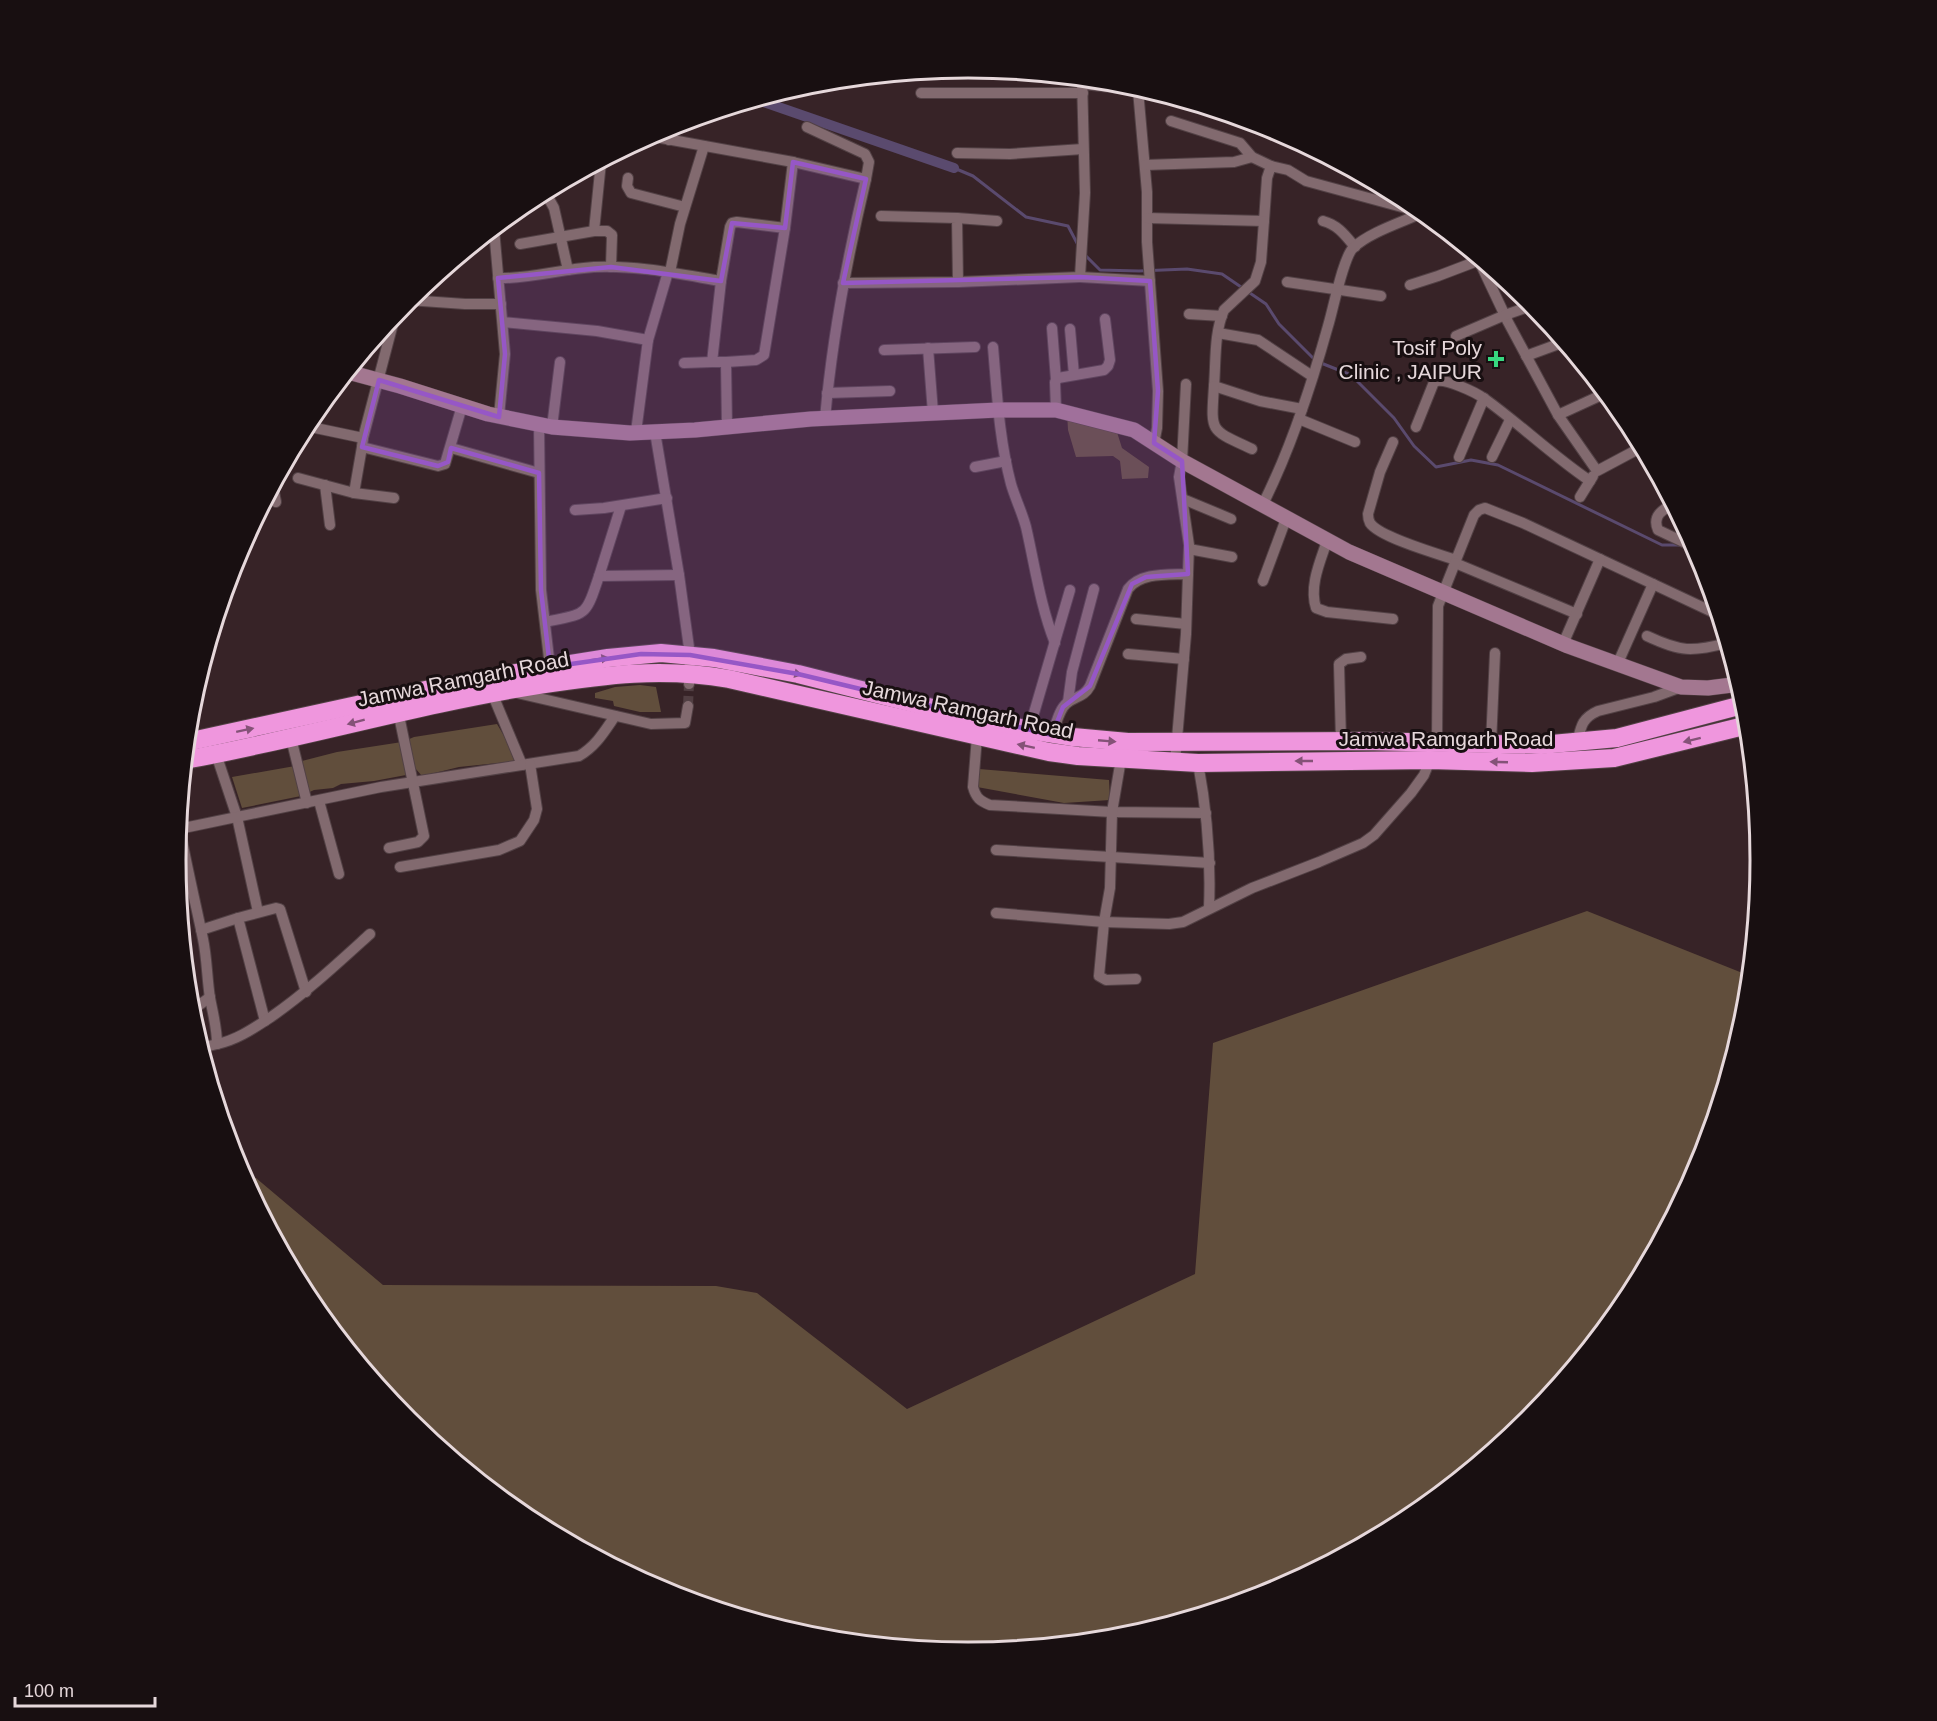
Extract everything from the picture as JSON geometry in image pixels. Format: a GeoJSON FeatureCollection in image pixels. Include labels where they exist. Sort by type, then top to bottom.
{"type":"FeatureCollection","features":[{"type":"Feature","properties":{"kind":"highway","name":"Jamwa Ramgarh Road"},"geometry":{"type":"LineString","coordinates":[[196,740],[429,689],[550,667],[641,654],[690,655],[798,674],[1052,735],[1128,742],[1176,752],[1198,763],[1430,760],[1532,763],[1614,758],[1739,727]]}},
{"type":"Feature","properties":{"kind":"highway","name":"Jamwa Ramgarh Road"},"geometry":{"type":"LineString","coordinates":[[193,758],[291,738],[398,711],[499,692],[632,673],[662,671],[690,679],[740,682],[1049,752],[1121,759],[1176,752],[1341,741],[1541,745],[1577,742],[1617,738],[1736,708]]}},
{"type":"Feature","properties":{"kind":"street"},"geometry":{"type":"LineString","coordinates":[[921,93],[1074,85]]}},
{"type":"Feature","properties":{"kind":"street"},"geometry":{"type":"LineString","coordinates":[[1080,277],[1084,219],[1083,87]]}},
{"type":"Feature","properties":{"kind":"street"},"geometry":{"type":"LineString","coordinates":[[1139,97],[1145,165],[1158,391],[1157,428],[1154,443]]}},
{"type":"Feature","properties":{"kind":"street"},"geometry":{"type":"LineString","coordinates":[[1171,121],[1240,143],[1252,157],[1271,166],[1288,170],[1306,182],[1397,206]]}},
{"type":"Feature","properties":{"kind":"street"},"geometry":{"type":"LineString","coordinates":[[807,127],[865,154],[869,162],[843,283],[825,419]]}},
{"type":"Feature","properties":{"kind":"street"},"geometry":{"type":"LineString","coordinates":[[666,139],[793,162],[866,180]]}},
{"type":"Feature","properties":{"kind":"street"},"geometry":{"type":"LineString","coordinates":[[636,432],[648,340],[704,146]]}},
{"type":"Feature","properties":{"kind":"street"},"geometry":{"type":"LineString","coordinates":[[957,153],[1010,154],[1083,149]]}},
{"type":"Feature","properties":{"kind":"street"},"geometry":{"type":"LineString","coordinates":[[1145,165],[1234,162],[1252,157]]}},
{"type":"Feature","properties":{"kind":"street"},"geometry":{"type":"LineString","coordinates":[[684,363],[756,360],[764,355],[785,228],[793,162]]}},
{"type":"Feature","properties":{"kind":"street"},"geometry":{"type":"LineString","coordinates":[[1252,449],[1222,435],[1214,426],[1212,418],[1214,386],[1218,333],[1224,310],[1255,281],[1261,262],[1271,166]]}},
{"type":"Feature","properties":{"kind":"street"},"geometry":{"type":"LineString","coordinates":[[594,231],[600,171]]}},
{"type":"Feature","properties":{"kind":"street"},"geometry":{"type":"LineString","coordinates":[[628,178],[628,191],[634,195],[685,207]]}},
{"type":"Feature","properties":{"kind":"street"},"geometry":{"type":"LineString","coordinates":[[549,200],[552,203],[568,270]]}},
{"type":"Feature","properties":{"kind":"street"},"geometry":{"type":"LineString","coordinates":[[881,216],[998,221]]}},
{"type":"Feature","properties":{"kind":"street"},"geometry":{"type":"LineString","coordinates":[[1262,506],[1288,451],[1352,248],[1383,229],[1413,217]]}},
{"type":"Feature","properties":{"kind":"street"},"geometry":{"type":"LineString","coordinates":[[957,218],[958,282]]}},
{"type":"Feature","properties":{"kind":"street"},"geometry":{"type":"LineString","coordinates":[[1147,218],[1264,221]]}},
{"type":"Feature","properties":{"kind":"street"},"geometry":{"type":"LineString","coordinates":[[1323,221],[1339,229],[1355,246]]}},
{"type":"Feature","properties":{"kind":"street"},"geometry":{"type":"LineString","coordinates":[[712,362],[730,226],[732,223],[785,228]]}},
{"type":"Feature","properties":{"kind":"street"},"geometry":{"type":"LineString","coordinates":[[520,244],[560,236],[607,231],[612,235],[611,267]]}},
{"type":"Feature","properties":{"kind":"street"},"geometry":{"type":"LineString","coordinates":[[495,238],[505,354],[499,416]]}},
{"type":"Feature","properties":{"kind":"street"},"geometry":{"type":"LineString","coordinates":[[1410,285],[1470,260]]}},
{"type":"Feature","properties":{"kind":"street"},"geometry":{"type":"LineString","coordinates":[[498,278],[516,279],[568,270],[642,267],[721,281]]}},
{"type":"Feature","properties":{"kind":"street"},"geometry":{"type":"LineString","coordinates":[[1485,273],[1558,415],[1597,471]]}},
{"type":"Feature","properties":{"kind":"street"},"geometry":{"type":"LineString","coordinates":[[843,283],[958,282],[1150,275]]}},
{"type":"Feature","properties":{"kind":"street"},"geometry":{"type":"LineString","coordinates":[[1287,282],[1381,296]]}},
{"type":"Feature","properties":{"kind":"street"},"geometry":{"type":"LineString","coordinates":[[422,301],[501,304]]}},
{"type":"Feature","properties":{"kind":"street"},"geometry":{"type":"LineString","coordinates":[[1456,336],[1523,309]]}},
{"type":"Feature","properties":{"kind":"street"},"geometry":{"type":"LineString","coordinates":[[1189,314],[1222,316]]}},
{"type":"Feature","properties":{"kind":"street"},"geometry":{"type":"LineString","coordinates":[[1056,380],[1060,376],[1104,370],[1108,366],[1110,360],[1105,319]]}},
{"type":"Feature","properties":{"kind":"street"},"geometry":{"type":"LineString","coordinates":[[502,322],[597,331],[648,340]]}},
{"type":"Feature","properties":{"kind":"street"},"geometry":{"type":"LineString","coordinates":[[1052,328],[1056,410]]}},
{"type":"Feature","properties":{"kind":"street"},"geometry":{"type":"LineString","coordinates":[[1070,328],[1074,375]]}},
{"type":"Feature","properties":{"kind":"street"},"geometry":{"type":"LineString","coordinates":[[354,492],[363,442],[391,333]]}},
{"type":"Feature","properties":{"kind":"street"},"geometry":{"type":"LineString","coordinates":[[1218,333],[1258,340],[1313,374]]}},
{"type":"Feature","properties":{"kind":"street"},"geometry":{"type":"LineString","coordinates":[[1526,356],[1557,345]]}},
{"type":"Feature","properties":{"kind":"street"},"geometry":{"type":"LineString","coordinates":[[884,350],[975,347]]}},
{"type":"Feature","properties":{"kind":"street"},"geometry":{"type":"LineString","coordinates":[[993,347],[998,410],[1006,462],[1025,525],[1044,611],[1055,642]]}},
{"type":"Feature","properties":{"kind":"street"},"geometry":{"type":"LineString","coordinates":[[928,348],[933,413]]}},
{"type":"Feature","properties":{"kind":"street"},"geometry":{"type":"LineString","coordinates":[[550,667],[542,591],[539,473],[545,426],[560,362]]}},
{"type":"Feature","properties":{"kind":"street"},"geometry":{"type":"LineString","coordinates":[[726,362],[727,427]]}},
{"type":"Feature","properties":{"kind":"street"},"geometry":{"type":"LineString","coordinates":[[356,374],[462,406],[545,426],[636,432],[933,413],[1056,410],[1134,430],[1182,461],[1349,552],[1563,644],[1681,687],[1708,688],[1731,685]]}},
{"type":"Feature","properties":{"kind":"street"},"geometry":{"type":"LineString","coordinates":[[1416,426],[1432,385],[1437,380],[1450,383],[1484,398],[1590,481]]}},
{"type":"Feature","properties":{"kind":"street"},"geometry":{"type":"LineString","coordinates":[[1176,752],[1184,659],[1189,549],[1179,477],[1186,384]]}},
{"type":"Feature","properties":{"kind":"street"},"geometry":{"type":"LineString","coordinates":[[1214,386],[1300,414],[1355,442]]}},
{"type":"Feature","properties":{"kind":"street"},"geometry":{"type":"LineString","coordinates":[[827,393],[890,391]]}},
{"type":"Feature","properties":{"kind":"street"},"geometry":{"type":"LineString","coordinates":[[1558,415],[1598,397]]}},
{"type":"Feature","properties":{"kind":"street"},"geometry":{"type":"LineString","coordinates":[[1459,457],[1484,398]]}},
{"type":"Feature","properties":{"kind":"street"},"geometry":{"type":"LineString","coordinates":[[316,429],[438,466],[448,462],[462,406]]}},
{"type":"Feature","properties":{"kind":"street"},"geometry":{"type":"LineString","coordinates":[[1492,457],[1510,420]]}},
{"type":"Feature","properties":{"kind":"street"},"geometry":{"type":"LineString","coordinates":[[656,432],[679,575],[690,655],[690,679]]}},
{"type":"Feature","properties":{"kind":"street"},"geometry":{"type":"LineString","coordinates":[[1393,442],[1380,472],[1368,514],[1368,520],[1372,525],[1389,536],[1455,561],[1577,614]]}},
{"type":"Feature","properties":{"kind":"street"},"geometry":{"type":"LineString","coordinates":[[451,448],[539,473]]}},
{"type":"Feature","properties":{"kind":"street"},"geometry":{"type":"LineString","coordinates":[[1580,497],[1597,471],[1635,451]]}},
{"type":"Feature","properties":{"kind":"street"},"geometry":{"type":"LineString","coordinates":[[975,467],[1006,462]]}},
{"type":"Feature","properties":{"kind":"street"},"geometry":{"type":"LineString","coordinates":[[298,478],[354,492],[394,498]]}},
{"type":"Feature","properties":{"kind":"street"},"geometry":{"type":"LineString","coordinates":[[325,485],[330,525]]}},
{"type":"Feature","properties":{"kind":"street"},"geometry":{"type":"LineString","coordinates":[[575,510],[621,506],[667,498]]}},
{"type":"Feature","properties":{"kind":"street"},"geometry":{"type":"LineString","coordinates":[[1183,499],[1231,519]]}},
{"type":"Feature","properties":{"kind":"street"},"geometry":{"type":"LineString","coordinates":[[545,622],[578,615],[589,605],[621,506]]}},
{"type":"Feature","properties":{"kind":"street"},"geometry":{"type":"LineString","coordinates":[[1666,507],[1660,510],[1657,518],[1658,530],[1682,542]]}},
{"type":"Feature","properties":{"kind":"street"},"geometry":{"type":"LineString","coordinates":[[1437,743],[1438,606],[1474,515],[1479,510],[1485,508],[1523,524],[1709,611]]}},
{"type":"Feature","properties":{"kind":"street"},"geometry":{"type":"LineString","coordinates":[[1263,581],[1286,519]]}},
{"type":"Feature","properties":{"kind":"street"},"geometry":{"type":"LineString","coordinates":[[1327,541],[1314,590],[1317,608],[1327,612],[1393,619]]}},
{"type":"Feature","properties":{"kind":"street"},"geometry":{"type":"LineString","coordinates":[[1189,549],[1232,556]]}},
{"type":"Feature","properties":{"kind":"street"},"geometry":{"type":"LineString","coordinates":[[1563,644],[1600,560]]}},
{"type":"Feature","properties":{"kind":"street"},"geometry":{"type":"LineString","coordinates":[[1052,735],[1063,707],[1086,693],[1132,584],[1137,579],[1146,577],[1188,574]]}},
{"type":"Feature","properties":{"kind":"street"},"geometry":{"type":"LineString","coordinates":[[599,576],[679,575]]}},
{"type":"Feature","properties":{"kind":"street"},"geometry":{"type":"LineString","coordinates":[[1617,665],[1653,584]]}},
{"type":"Feature","properties":{"kind":"street"},"geometry":{"type":"LineString","coordinates":[[1068,702],[1072,672],[1094,589]]}},
{"type":"Feature","properties":{"kind":"street"},"geometry":{"type":"LineString","coordinates":[[1029,730],[1070,590]]}},
{"type":"Feature","properties":{"kind":"street"},"geometry":{"type":"LineString","coordinates":[[1136,619],[1186,624]]}},
{"type":"Feature","properties":{"kind":"street"},"geometry":{"type":"LineString","coordinates":[[1647,636],[1665,644],[1692,650],[1720,645]]}},
{"type":"Feature","properties":{"kind":"street"},"geometry":{"type":"LineString","coordinates":[[1491,744],[1495,653]]}},
{"type":"Feature","properties":{"kind":"street"},"geometry":{"type":"LineString","coordinates":[[1128,654],[1184,659]]}},
{"type":"Feature","properties":{"kind":"street"},"geometry":{"type":"LineString","coordinates":[[1341,741],[1339,664],[1346,659],[1362,657]]}},
{"type":"Feature","properties":{"kind":"street"},"geometry":{"type":"LineString","coordinates":[[1577,742],[1582,721],[1588,715],[1681,687]]}},
{"type":"Feature","properties":{"kind":"street"},"geometry":{"type":"LineString","coordinates":[[499,692],[651,724],[686,723],[688,706]]}},
{"type":"Feature","properties":{"kind":"street"},"geometry":{"type":"LineString","coordinates":[[400,867],[499,850],[520,841],[534,820],[537,809],[526,765],[499,692]]}},
{"type":"Feature","properties":{"kind":"street"},"geometry":{"type":"LineString","coordinates":[[389,848],[418,842],[424,836],[398,711]]}},
{"type":"Feature","properties":{"kind":"street"},"geometry":{"type":"LineString","coordinates":[[187,826],[413,781],[579,756],[599,741],[615,716]]}},
{"type":"Feature","properties":{"kind":"street"},"geometry":{"type":"LineString","coordinates":[[977,736],[972,780],[975,795],[980,801],[990,805],[1112,812],[1206,813]]}},
{"type":"Feature","properties":{"kind":"street"},"geometry":{"type":"LineString","coordinates":[[291,738],[307,803]]}},
{"type":"Feature","properties":{"kind":"street"},"geometry":{"type":"LineString","coordinates":[[216,754],[237,817],[258,912]]}},
{"type":"Feature","properties":{"kind":"street"},"geometry":{"type":"LineString","coordinates":[[1121,759],[1112,812],[1110,888],[1099,976],[1106,980],[1136,979]]}},
{"type":"Feature","properties":{"kind":"street"},"geometry":{"type":"LineString","coordinates":[[996,913],[1104,922],[1169,924],[1183,922],[1252,888],[1330,857],[1374,835],[1412,793],[1424,775],[1430,760]]}},
{"type":"Feature","properties":{"kind":"street"},"geometry":{"type":"LineString","coordinates":[[1198,763],[1206,813],[1209,908]]}},
{"type":"Feature","properties":{"kind":"street"},"geometry":{"type":"LineString","coordinates":[[319,801],[339,874]]}},
{"type":"Feature","properties":{"kind":"street"},"geometry":{"type":"LineString","coordinates":[[996,850],[1209,863]]}},
{"type":"Feature","properties":{"kind":"street"},"geometry":{"type":"LineString","coordinates":[[186,861],[201,930],[218,1044]]}},
{"type":"Feature","properties":{"kind":"street"},"geometry":{"type":"LineString","coordinates":[[201,930],[276,908],[283,914],[306,992]]}},
{"type":"Feature","properties":{"kind":"street"},"geometry":{"type":"LineString","coordinates":[[238,918],[265,1021]]}},
{"type":"Feature","properties":{"kind":"street"},"geometry":{"type":"LineString","coordinates":[[209,1046],[227,1042],[265,1021],[306,992],[370,934]]}},
{"type":"Feature","properties":{"kind":"street"},"geometry":{"type":"LineString","coordinates":[[200,1005],[210,997]]}},
{"type":"Feature","properties":{"kind":"highlighted area"},"geometry":{"type":"Polygon","coordinates":[[[793,162],[820,167],[866,179],[843,283],[1080,277],[1150,281],[1158,391],[1154,443],[1182,461],[1188,574],[1146,577],[1132,584],[1090,686],[1063,707],[1052,735],[798,674],[690,655],[641,654],[550,667],[541,590],[539,473],[451,448],[448,462],[438,466],[362,447],[379,380],[499,417],[505,354],[498,278],[611,267],[721,281],[732,223],[785,228],[793,162]]]}},
{"type":"Feature","properties":{"kind":"shaded area"},"geometry":{"type":"Polygon","coordinates":[[[1067,413],[1116,429],[1122,448],[1149,467],[1148,478],[1122,479],[1120,461],[1113,456],[1076,457],[1068,430],[1067,413]]]}},
{"type":"Feature","properties":{"kind":"shaded area"},"geometry":{"type":"Polygon","coordinates":[[[640,685],[656,687],[661,712],[640,712],[614,706],[613,701],[595,698],[595,693],[615,687],[640,685]]]}},
{"type":"Feature","properties":{"kind":"shaded area"},"geometry":{"type":"Polygon","coordinates":[[[497,724],[517,761],[459,767],[422,776],[415,768],[407,740],[497,724]]]}},
{"type":"Feature","properties":{"kind":"shaded area"},"geometry":{"type":"Polygon","coordinates":[[[402,742],[406,775],[341,784],[333,788],[314,790],[301,796],[242,808],[232,777],[295,766],[298,762],[337,752],[402,742]]]}},
{"type":"Feature","properties":{"kind":"shaded area"},"geometry":{"type":"Polygon","coordinates":[[[979,769],[1109,780],[1110,800],[1064,803],[977,787],[979,769]]]}},
{"type":"Feature","properties":{"kind":"shaded area"},"geometry":{"type":"Polygon","coordinates":[[[1587,911],[1742,973],[1724,1063],[1709,1112],[1670,1207],[1646,1252],[1589,1337],[1522,1414],[1445,1481],[1360,1538],[1315,1562],[1220,1601],[1171,1616],[1121,1628],[1071,1636],[968,1643],[866,1636],[816,1628],[717,1601],[669,1583],[577,1538],[492,1481],[453,1449],[415,1414],[380,1376],[318,1295],[291,1252],[254,1178],[383,1285],[716,1286],[757,1293],[907,1409],[1195,1274],[1213,1043],[1587,911]]]}},
{"type":"Feature","properties":{"kind":"waterway"},"geometry":{"type":"LineString","coordinates":[[770,104],[954,168]]}},
{"type":"Feature","properties":{"kind":"waterway"},"geometry":{"type":"LineString","coordinates":[[954,168],[973,176],[1026,217],[1068,226],[1078,245]]}},
{"type":"Feature","properties":{"kind":"waterway"},"geometry":{"type":"LineString","coordinates":[[1085,255],[1100,270],[1187,269],[1222,274],[1266,304],[1279,324],[1316,361],[1351,375],[1394,418],[1414,446],[1436,467],[1471,460],[1498,465],[1662,545],[1681,545]]}},
{"type":"Feature","properties":{"kind":"tunnel"},"geometry":{"type":"LineString","coordinates":[[688,706],[689,684]]}},
{"type":"Feature","properties":{"kind":"place","name":"Tosif Poly Clinic , JAIPUR"},"geometry":{"type":"Point","coordinates":[1496,359]}}]}
